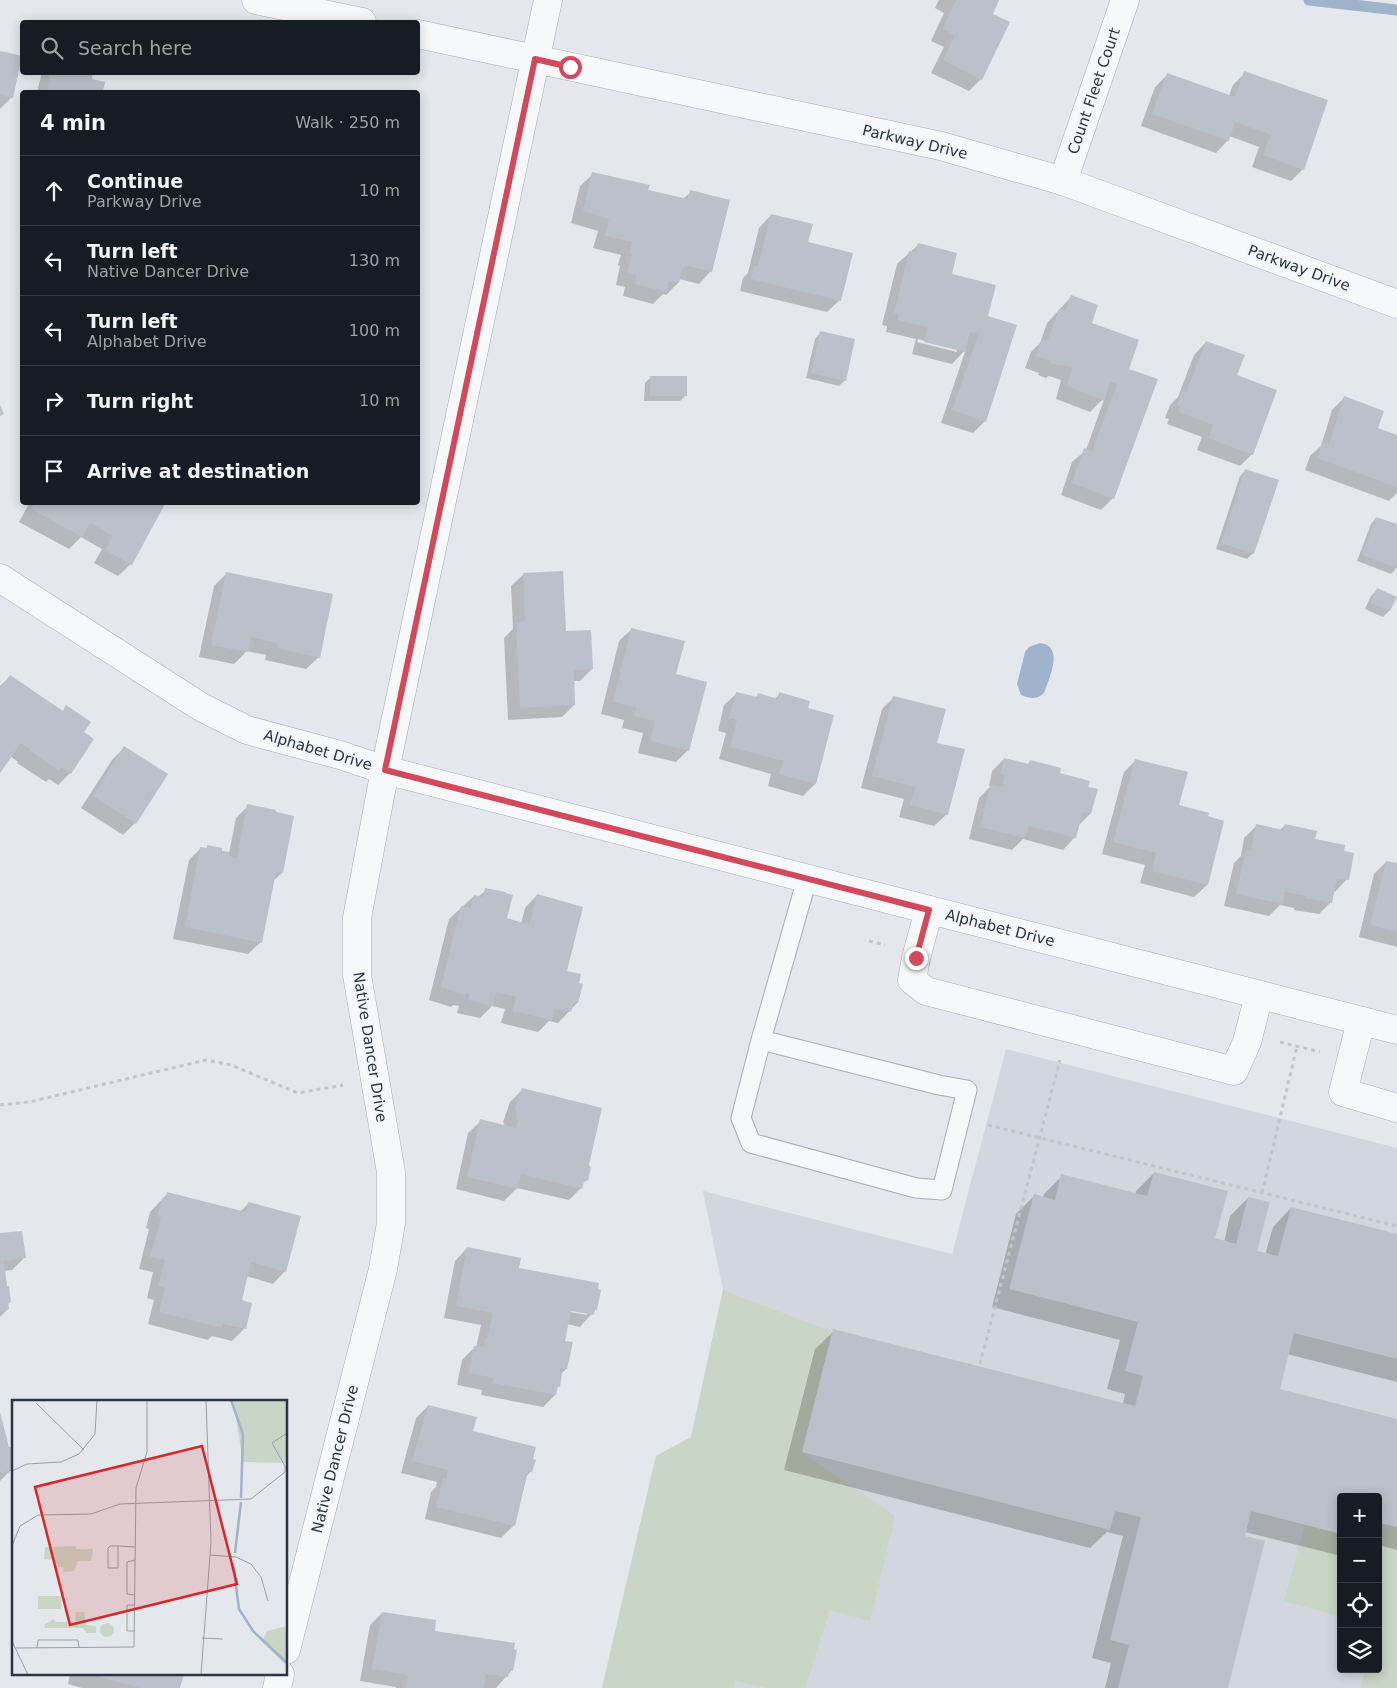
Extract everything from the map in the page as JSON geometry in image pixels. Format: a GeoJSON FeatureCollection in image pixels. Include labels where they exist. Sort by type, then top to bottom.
{"type":"FeatureCollection","features":[{"type":"Feature","properties":{"kind":"street"},"geometry":{"type":"LineString","coordinates":[[256,0],[352,20]]}},
{"type":"Feature","properties":{"kind":"street","name":"Native Dancer Drive"},"geometry":{"type":"LineString","coordinates":[[288,1642],[383,1269],[391,1223],[391,1172],[357,975],[357,918],[385,770],[548,0]]}},
{"type":"Feature","properties":{"kind":"street","name":"Count Fleet Court"},"geometry":{"type":"LineString","coordinates":[[1062,181],[1125,0]]}},
{"type":"Feature","properties":{"kind":"street","name":"Parkway Drive"},"geometry":{"type":"LineString","coordinates":[[420,34],[941,146],[1062,181],[1397,304]]}},
{"type":"Feature","properties":{"kind":"street","name":"Alphabet Drive"},"geometry":{"type":"LineString","coordinates":[[0,578],[201,707],[248,730],[340,754],[385,770],[1397,1030]]}},
{"type":"Feature","properties":{"kind":"street"},"geometry":{"type":"LineString","coordinates":[[929,910],[912,980],[926,991],[1234,1071],[1247,1042],[1259,995]]}},
{"type":"Feature","properties":{"kind":"street"},"geometry":{"type":"LineString","coordinates":[[1361,1021],[1343,1092],[1397,1108]]}},
{"type":"Feature","properties":{"kind":"lane"},"geometry":{"type":"LineString","coordinates":[[761,1040],[968,1090],[942,1190],[916,1188],[751,1143],[741,1118],[761,1040],[807,879]]}},
{"type":"Feature","properties":{"kind":"path"},"geometry":{"type":"LineString","coordinates":[[1249,1033],[1351,1060]]}},
{"type":"Feature","properties":{"kind":"path"},"geometry":{"type":"LineString","coordinates":[[1262,1193],[1297,1046]]}},
{"type":"Feature","properties":{"kind":"path"},"geometry":{"type":"LineString","coordinates":[[980,1364],[1060,1059]]}},
{"type":"Feature","properties":{"kind":"path"},"geometry":{"type":"LineString","coordinates":[[0,1105],[29,1102],[206,1060],[231,1065],[298,1094],[375,1080]]}},
{"type":"Feature","properties":{"kind":"path"},"geometry":{"type":"LineString","coordinates":[[960,1118],[1397,1226]]}},
{"type":"Feature","properties":{"kind":"shaded area"},"geometry":{"type":"Polygon","coordinates":[[[1006,1049],[1397,1148],[1397,1688],[602,1688],[656,1456],[691,1437],[723,1290],[703,1191],[952,1254],[1006,1049]]]}},
{"type":"Feature","properties":{"kind":"green space"},"geometry":{"type":"Polygon","coordinates":[[[723,1290],[835,1333],[803,1453],[895,1516],[870,1621],[830,1610],[805,1688],[766,1688],[735,1681],[733,1688],[602,1688],[656,1456],[691,1437],[723,1290]]]}},
{"type":"Feature","properties":{"kind":"green space"},"geometry":{"type":"Polygon","coordinates":[[[1384,1523],[1397,1527],[1397,1688],[1361,1688],[1364,1673],[1382,1673],[1382,1530],[1384,1523]]]}},
{"type":"Feature","properties":{"kind":"green space"},"geometry":{"type":"Polygon","coordinates":[[[1305,1524],[1337,1533],[1337,1616],[1284,1601],[1305,1524]]]}},
{"type":"Feature","properties":{"kind":"water"},"geometry":{"type":"Polygon","coordinates":[[[1040,643],[1047,645],[1052,650],[1053,656],[1052,670],[1045,691],[1040,696],[1034,698],[1021,695],[1017,684],[1025,652],[1029,647],[1040,643]]]}},
{"type":"Feature","properties":{"kind":"building"},"geometry":{"type":"Polygon","coordinates":[[[956,0],[999,0],[993,14],[1010,22],[982,80],[943,60],[955,35],[942,29],[956,0]]]}},
{"type":"Feature","properties":{"kind":"building"},"geometry":{"type":"Polygon","coordinates":[[[0,51],[20,56],[20,65],[13,98],[0,95],[0,51]]]}},
{"type":"Feature","properties":{"kind":"building"},"geometry":{"type":"Polygon","coordinates":[[[1244,71],[1328,100],[1304,170],[1263,155],[1271,135],[1235,122],[1229,141],[1152,114],[1167,73],[1235,97],[1244,71]]]}},
{"type":"Feature","properties":{"kind":"building"},"geometry":{"type":"Polygon","coordinates":[[[50,75],[93,75],[92,79],[105,82],[103,90],[47,90],[50,75]]]}},
{"type":"Feature","properties":{"kind":"building"},"geometry":{"type":"Polygon","coordinates":[[[592,172],[650,185],[648,190],[688,199],[690,190],[730,200],[712,272],[684,265],[679,283],[669,281],[667,292],[635,284],[637,275],[627,273],[632,254],[629,253],[632,242],[605,236],[609,219],[583,211],[592,172]]]}},
{"type":"Feature","properties":{"kind":"building"},"geometry":{"type":"Polygon","coordinates":[[[771,214],[813,224],[808,242],[853,253],[841,301],[751,279],[754,265],[758,266],[771,214]]]}},
{"type":"Feature","properties":{"kind":"building"},"geometry":{"type":"Polygon","coordinates":[[[918,243],[957,253],[952,274],[996,285],[988,316],[1017,325],[986,422],[952,410],[979,333],[970,332],[965,352],[924,342],[927,327],[897,320],[899,314],[894,313],[909,251],[916,252],[918,243]]]}},
{"type":"Feature","properties":{"kind":"building"},"geometry":{"type":"Polygon","coordinates":[[[1071,295],[1098,305],[1092,323],[1139,340],[1129,369],[1158,379],[1114,499],[1072,483],[1084,448],[1092,451],[1117,384],[1110,382],[1104,401],[1067,386],[1072,368],[1050,363],[1051,361],[1036,356],[1042,339],[1048,340],[1059,309],[1065,311],[1071,295]]]}},
{"type":"Feature","properties":{"kind":"building"},"geometry":{"type":"Polygon","coordinates":[[[820,331],[855,339],[846,381],[811,373],[820,331]]]}},
{"type":"Feature","properties":{"kind":"building"},"geometry":{"type":"Polygon","coordinates":[[[1206,341],[1245,355],[1237,375],[1277,390],[1253,455],[1208,438],[1213,425],[1179,412],[1180,407],[1177,405],[1182,391],[1186,393],[1206,341]]]}},
{"type":"Feature","properties":{"kind":"building"},"geometry":{"type":"Polygon","coordinates":[[[650,376],[687,376],[687,396],[650,396],[650,376]]]}},
{"type":"Feature","properties":{"kind":"building"},"geometry":{"type":"Polygon","coordinates":[[[1344,396],[1384,411],[1378,428],[1397,435],[1397,487],[1317,458],[1322,442],[1329,444],[1344,396]]]}},
{"type":"Feature","properties":{"kind":"building"},"geometry":{"type":"Polygon","coordinates":[[[0,405],[4,414],[0,416],[0,405]]]}},
{"type":"Feature","properties":{"kind":"building"},"geometry":{"type":"Polygon","coordinates":[[[1245,469],[1279,480],[1254,554],[1221,543],[1245,469]]]}},
{"type":"Feature","properties":{"kind":"building"},"geometry":{"type":"Polygon","coordinates":[[[33,505],[164,505],[132,565],[105,550],[113,536],[90,523],[82,537],[31,509],[33,505]]]}},
{"type":"Feature","properties":{"kind":"building"},"geometry":{"type":"Polygon","coordinates":[[[1376,517],[1397,524],[1397,568],[1362,555],[1376,517]]]}},
{"type":"Feature","properties":{"kind":"building"},"geometry":{"type":"Polygon","coordinates":[[[563,571],[566,631],[591,630],[593,669],[574,670],[575,705],[520,708],[516,624],[525,621],[523,573],[563,571]]]}},
{"type":"Feature","properties":{"kind":"building"},"geometry":{"type":"Polygon","coordinates":[[[226,572],[333,594],[320,658],[277,648],[278,643],[251,637],[248,652],[211,645],[226,572]]]}},
{"type":"Feature","properties":{"kind":"building"},"geometry":{"type":"Polygon","coordinates":[[[1377,588],[1397,597],[1390,611],[1370,603],[1377,588]]]}},
{"type":"Feature","properties":{"kind":"building"},"geometry":{"type":"Polygon","coordinates":[[[631,628],[685,641],[676,674],[707,682],[689,751],[650,741],[655,721],[634,716],[636,708],[613,702],[631,628]]]}},
{"type":"Feature","properties":{"kind":"building"},"geometry":{"type":"Polygon","coordinates":[[[10,675],[63,711],[66,705],[91,722],[84,732],[94,739],[71,774],[61,767],[59,771],[21,743],[0,773],[0,689],[10,675]]]}},
{"type":"Feature","properties":{"kind":"building"},"geometry":{"type":"Polygon","coordinates":[[[736,692],[757,697],[758,693],[778,699],[779,692],[810,701],[808,708],[834,715],[816,784],[779,774],[783,761],[730,747],[737,720],[729,718],[736,692]]]}},
{"type":"Feature","properties":{"kind":"building"},"geometry":{"type":"Polygon","coordinates":[[[893,696],[946,709],[937,743],[965,749],[948,815],[910,805],[915,787],[872,776],[893,696]]]}},
{"type":"Feature","properties":{"kind":"building"},"geometry":{"type":"Polygon","coordinates":[[[124,746],[168,774],[136,824],[93,796],[124,746]]]}},
{"type":"Feature","properties":{"kind":"building"},"geometry":{"type":"Polygon","coordinates":[[[1004,758],[1029,764],[1030,760],[1061,768],[1060,773],[1090,781],[1088,787],[1098,789],[1091,814],[1083,812],[1076,838],[1029,826],[1025,838],[980,827],[991,784],[1002,787],[1005,775],[1000,774],[1004,758]]]}},
{"type":"Feature","properties":{"kind":"building"},"geometry":{"type":"Polygon","coordinates":[[[1135,759],[1188,772],[1179,805],[1209,813],[1208,816],[1224,821],[1208,885],[1152,871],[1156,853],[1113,842],[1135,759]]]}},
{"type":"Feature","properties":{"kind":"building"},"geometry":{"type":"Polygon","coordinates":[[[247,804],[294,816],[283,873],[276,872],[262,943],[185,927],[200,847],[207,848],[207,845],[222,848],[222,851],[229,852],[229,856],[237,858],[247,804]]]}},
{"type":"Feature","properties":{"kind":"building"},"geometry":{"type":"Polygon","coordinates":[[[1256,824],[1283,830],[1285,824],[1317,831],[1315,839],[1345,845],[1344,851],[1354,853],[1349,880],[1337,878],[1332,903],[1285,892],[1283,904],[1236,894],[1246,850],[1251,851],[1256,824]]]}},
{"type":"Feature","properties":{"kind":"building"},"geometry":{"type":"Polygon","coordinates":[[[1386,861],[1397,863],[1397,932],[1370,925],[1386,861]]]}},
{"type":"Feature","properties":{"kind":"building"},"geometry":{"type":"Polygon","coordinates":[[[485,888],[513,895],[507,918],[529,925],[537,894],[583,907],[567,971],[581,974],[579,983],[583,984],[578,1003],[574,1002],[571,1012],[555,1008],[552,1020],[513,1011],[516,997],[496,992],[493,1006],[468,1000],[470,994],[464,995],[441,987],[461,906],[470,908],[474,895],[483,897],[485,888]]]}},
{"type":"Feature","properties":{"kind":"building"},"geometry":{"type":"Polygon","coordinates":[[[522,1088],[602,1108],[589,1165],[591,1168],[588,1180],[584,1182],[582,1189],[521,1174],[518,1189],[467,1177],[480,1119],[516,1128],[518,1120],[516,1119],[515,1109],[522,1088]]]}},
{"type":"Feature","properties":{"kind":"building"},"geometry":{"type":"Polygon","coordinates":[[[1154,1172],[1228,1191],[1215,1238],[1236,1244],[1248,1197],[1270,1202],[1257,1251],[1278,1256],[1291,1207],[1397,1234],[1397,1359],[1294,1333],[1280,1389],[1397,1419],[1397,1527],[1382,1523],[1382,1493],[1337,1493],[1337,1533],[1251,1511],[1245,1536],[1265,1541],[1228,1688],[1118,1688],[1129,1645],[1110,1640],[1141,1517],[1115,1511],[1110,1530],[802,1452],[833,1329],[1135,1406],[1143,1376],[1125,1371],[1138,1322],[1009,1289],[1034,1194],[1055,1200],[1061,1174],[1147,1196],[1154,1172]]]}},
{"type":"Feature","properties":{"kind":"building"},"geometry":{"type":"Polygon","coordinates":[[[167,1192],[246,1212],[248,1202],[301,1216],[286,1272],[251,1262],[242,1300],[252,1303],[246,1329],[223,1324],[222,1328],[159,1312],[165,1288],[158,1286],[165,1260],[150,1257],[161,1217],[157,1216],[162,1198],[166,1199],[167,1192]]]}},
{"type":"Feature","properties":{"kind":"building"},"geometry":{"type":"Polygon","coordinates":[[[22,1231],[26,1258],[4,1261],[11,1302],[8,1303],[9,1309],[0,1311],[0,1233],[22,1231]]]}},
{"type":"Feature","properties":{"kind":"building"},"geometry":{"type":"Polygon","coordinates":[[[467,1247],[521,1258],[519,1268],[599,1283],[598,1289],[601,1290],[597,1310],[595,1309],[594,1315],[571,1311],[565,1341],[573,1342],[567,1369],[560,1368],[562,1373],[560,1387],[558,1386],[556,1395],[492,1383],[494,1378],[469,1373],[474,1346],[484,1347],[493,1313],[456,1306],[467,1247]]]}},
{"type":"Feature","properties":{"kind":"building"},"geometry":{"type":"Polygon","coordinates":[[[428,1405],[477,1417],[473,1431],[536,1447],[533,1459],[536,1460],[532,1472],[528,1471],[515,1526],[436,1507],[443,1478],[446,1479],[448,1470],[412,1461],[428,1405]]]}},
{"type":"Feature","properties":{"kind":"building"},"geometry":{"type":"Polygon","coordinates":[[[0,1412],[9,1447],[12,1450],[12,1470],[0,1473],[0,1412]]]}},
{"type":"Feature","properties":{"kind":"building"},"geometry":{"type":"Polygon","coordinates":[[[382,1612],[436,1620],[435,1631],[515,1643],[514,1649],[517,1650],[513,1671],[509,1670],[508,1677],[486,1674],[484,1688],[406,1688],[408,1675],[372,1669],[382,1612]]]}},
{"type":"Feature","properties":{"kind":"building"},"geometry":{"type":"Polygon","coordinates":[[[97,1676],[183,1676],[180,1688],[140,1688],[97,1676]]]}},
{"type":"Feature","properties":{"kind":"waterway"},"geometry":{"type":"LineString","coordinates":[[1309,0],[1397,10]]}},
{"type":"Feature","properties":{"kind":"route"},"geometry":{"type":"LineString","coordinates":[[570,67],[535,59],[385,770],[929,910],[916,958]]}}]}
